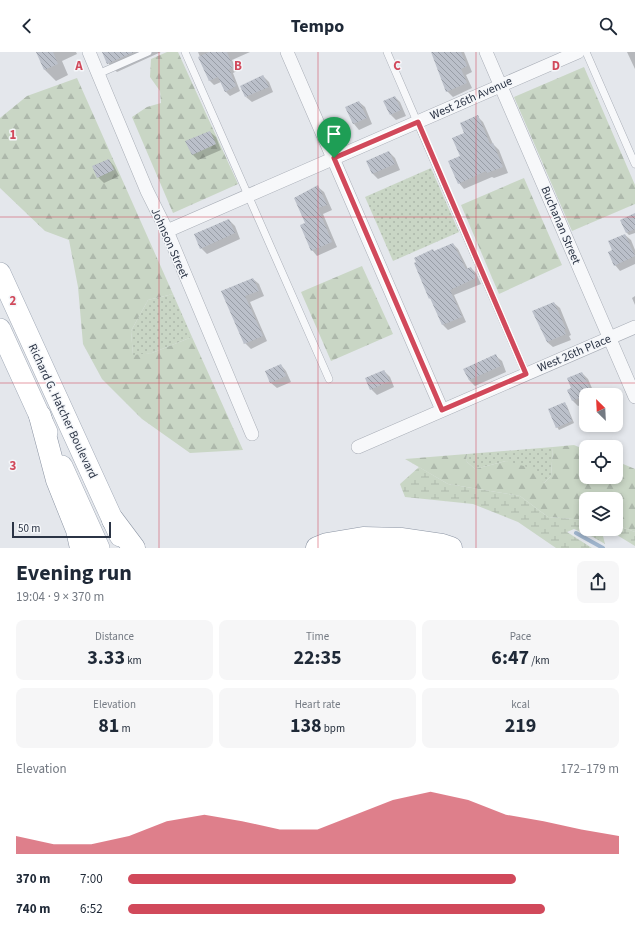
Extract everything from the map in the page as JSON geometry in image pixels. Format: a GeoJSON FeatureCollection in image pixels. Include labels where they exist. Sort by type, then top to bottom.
{"type":"FeatureCollection","features":[{"type":"Feature","properties":{"kind":"highway"},"geometry":{"type":"LineString","coordinates":[[40,416],[57,480],[77,530],[81,548]]}},
{"type":"Feature","properties":{"kind":"highway"},"geometry":{"type":"LineString","coordinates":[[113,520],[134,548]]}},
{"type":"Feature","properties":{"kind":"highway"},"geometry":{"type":"LineString","coordinates":[[317,548],[327,544],[363,538],[401,539],[442,545],[451,548]]}},
{"type":"Feature","properties":{"kind":"main road","name":"Richard G. Hatcher Boulevard"},"geometry":{"type":"LineString","coordinates":[[0,273],[125,548]]}},
{"type":"Feature","properties":{"kind":"main road","name":"Richard G. Hatcher Boulevard"},"geometry":{"type":"LineString","coordinates":[[0,329],[99,548]]}},
{"type":"Feature","properties":{"kind":"street","name":"Johnson Street"},"geometry":{"type":"LineString","coordinates":[[89,52],[147,191],[167,231],[252,434]]}},
{"type":"Feature","properties":{"kind":"street"},"geometry":{"type":"LineString","coordinates":[[287,52],[442,410]]}},
{"type":"Feature","properties":{"kind":"street","name":"Buchanan Street"},"geometry":{"type":"LineString","coordinates":[[486,52],[635,397]]}},
{"type":"Feature","properties":{"kind":"street","name":"West 26th Avenue"},"geometry":{"type":"LineString","coordinates":[[167,231],[578,52]]}},
{"type":"Feature","properties":{"kind":"street","name":"West 26th Place"},"geometry":{"type":"LineString","coordinates":[[358,446],[635,327]]}},
{"type":"Feature","properties":{"kind":"lane"},"geometry":{"type":"LineString","coordinates":[[98,74],[148,52]]}},
{"type":"Feature","properties":{"kind":"lane"},"geometry":{"type":"LineString","coordinates":[[185,52],[329,379]]}},
{"type":"Feature","properties":{"kind":"lane"},"geometry":{"type":"LineString","coordinates":[[387,52],[526,374]]}},
{"type":"Feature","properties":{"kind":"lane"},"geometry":{"type":"LineString","coordinates":[[586,52],[635,164]]}},
{"type":"Feature","properties":{"kind":"green space"},"geometry":{"type":"Polygon","coordinates":[[[167,52],[178,52],[238,184],[173,213],[132,117],[147,107],[161,103],[160,91],[150,77],[151,59],[167,52]]]}},
{"type":"Feature","properties":{"kind":"green space"},"geometry":{"type":"Polygon","coordinates":[[[584,67],[635,185],[635,204],[572,231],[514,97],[584,67]]]}},
{"type":"Feature","properties":{"kind":"green space"},"geometry":{"type":"Polygon","coordinates":[[[77,78],[173,294],[148,300],[131,331],[133,355],[152,353],[192,337],[243,450],[190,453],[142,419],[102,379],[83,344],[78,287],[69,240],[45,231],[0,188],[0,118],[27,96],[77,78]]]}},
{"type":"Feature","properties":{"kind":"green space"},"geometry":{"type":"Polygon","coordinates":[[[431,168],[459,232],[393,261],[365,197],[431,168]]]}},
{"type":"Feature","properties":{"kind":"green space"},"geometry":{"type":"Polygon","coordinates":[[[524,178],[562,265],[499,294],[461,205],[524,178]]]}},
{"type":"Feature","properties":{"kind":"green space"},"geometry":{"type":"Polygon","coordinates":[[[362,266],[393,334],[331,361],[301,292],[362,266]]]}},
{"type":"Feature","properties":{"kind":"green space"},"geometry":{"type":"Polygon","coordinates":[[[173,294],[192,337],[152,353],[133,356],[131,331],[148,300],[173,294]]]}},
{"type":"Feature","properties":{"kind":"green space"},"geometry":{"type":"Polygon","coordinates":[[[574,445],[579,447],[579,484],[623,484],[623,464],[635,469],[635,532],[623,528],[623,492],[579,492],[579,519],[548,517],[520,496],[448,484],[405,459],[467,454],[466,461],[475,469],[506,461],[534,469],[544,483],[551,476],[553,447],[574,445]]]}},
{"type":"Feature","properties":{"kind":"green space"},"geometry":{"type":"Polygon","coordinates":[[[553,447],[551,476],[544,483],[506,461],[475,469],[466,461],[467,454],[553,447]]]}},
{"type":"Feature","properties":{"kind":"green space"},"geometry":{"type":"Polygon","coordinates":[[[419,467],[448,484],[520,496],[548,517],[579,519],[579,531],[574,529],[567,532],[592,548],[556,548],[518,522],[473,504],[405,497],[400,484],[419,467]]]}},
{"type":"Feature","properties":{"kind":"green space"},"geometry":{"type":"Polygon","coordinates":[[[623,528],[635,532],[635,546],[619,536],[623,536],[623,528]]]}},
{"type":"Feature","properties":{"kind":"green space"},"geometry":{"type":"Polygon","coordinates":[[[591,536],[603,536],[605,544],[591,536]]]}},
{"type":"Feature","properties":{"kind":"building"},"geometry":{"type":"Polygon","coordinates":[[[36,52],[53,52],[58,64],[44,70],[36,52]]]}},
{"type":"Feature","properties":{"kind":"building"},"geometry":{"type":"Polygon","coordinates":[[[102,52],[134,52],[107,64],[102,52]]]}},
{"type":"Feature","properties":{"kind":"building"},"geometry":{"type":"Polygon","coordinates":[[[209,52],[227,52],[233,67],[229,69],[236,86],[225,92],[218,77],[209,81],[198,57],[209,52]]]}},
{"type":"Feature","properties":{"kind":"building"},"geometry":{"type":"Polygon","coordinates":[[[431,52],[461,52],[467,66],[461,69],[467,83],[446,92],[431,52]]]}},
{"type":"Feature","properties":{"kind":"building"},"geometry":{"type":"Polygon","coordinates":[[[263,75],[269,87],[245,97],[240,86],[263,75]]]}},
{"type":"Feature","properties":{"kind":"building"},"geometry":{"type":"Polygon","coordinates":[[[395,96],[401,110],[390,115],[383,101],[395,96]]]}},
{"type":"Feature","properties":{"kind":"building"},"geometry":{"type":"Polygon","coordinates":[[[359,101],[367,118],[353,124],[345,107],[359,101]]]}},
{"type":"Feature","properties":{"kind":"building"},"geometry":{"type":"Polygon","coordinates":[[[478,115],[490,144],[493,143],[503,167],[487,173],[486,171],[458,184],[448,161],[460,156],[452,138],[464,133],[460,123],[478,115]]]}},
{"type":"Feature","properties":{"kind":"building"},"geometry":{"type":"Polygon","coordinates":[[[210,131],[216,144],[192,155],[185,141],[210,131]]]}},
{"type":"Feature","properties":{"kind":"building"},"geometry":{"type":"Polygon","coordinates":[[[389,151],[395,164],[372,174],[366,161],[389,151]]]}},
{"type":"Feature","properties":{"kind":"building"},"geometry":{"type":"Polygon","coordinates":[[[109,159],[114,170],[97,178],[92,166],[109,159]]]}},
{"type":"Feature","properties":{"kind":"building"},"geometry":{"type":"Polygon","coordinates":[[[318,185],[327,205],[318,208],[332,242],[311,251],[300,225],[305,223],[294,198],[318,185]]]}},
{"type":"Feature","properties":{"kind":"building"},"geometry":{"type":"Polygon","coordinates":[[[635,213],[635,229],[626,233],[620,220],[635,213]]]}},
{"type":"Feature","properties":{"kind":"building"},"geometry":{"type":"Polygon","coordinates":[[[229,219],[235,233],[200,249],[194,234],[229,219]]]}},
{"type":"Feature","properties":{"kind":"building"},"geometry":{"type":"Polygon","coordinates":[[[625,234],[635,256],[614,266],[608,252],[612,250],[608,241],[625,234]]]}},
{"type":"Feature","properties":{"kind":"building"},"geometry":{"type":"Polygon","coordinates":[[[453,243],[466,269],[471,267],[476,278],[450,290],[462,317],[442,325],[430,298],[429,299],[414,263],[416,262],[414,258],[433,249],[434,251],[453,243]]]}},
{"type":"Feature","properties":{"kind":"building"},"geometry":{"type":"Polygon","coordinates":[[[253,278],[259,291],[245,296],[263,336],[244,344],[221,291],[253,278]]]}},
{"type":"Feature","properties":{"kind":"building"},"geometry":{"type":"Polygon","coordinates":[[[554,302],[566,329],[564,330],[566,334],[547,342],[532,311],[554,302]]]}},
{"type":"Feature","properties":{"kind":"building"},"geometry":{"type":"Polygon","coordinates":[[[496,354],[501,366],[469,380],[463,369],[496,354]]]}},
{"type":"Feature","properties":{"kind":"building"},"geometry":{"type":"Polygon","coordinates":[[[281,364],[286,376],[270,383],[265,371],[281,364]]]}},
{"type":"Feature","properties":{"kind":"building"},"geometry":{"type":"Polygon","coordinates":[[[384,370],[390,381],[370,390],[365,378],[384,370]]]}},
{"type":"Feature","properties":{"kind":"building"},"geometry":{"type":"Polygon","coordinates":[[[582,372],[590,388],[579,388],[579,398],[572,401],[567,390],[571,388],[567,378],[582,372]]]}},
{"type":"Feature","properties":{"kind":"building"},"geometry":{"type":"Polygon","coordinates":[[[565,402],[572,421],[556,428],[548,409],[565,402]]]}},
{"type":"Feature","properties":{"kind":"waterway"},"geometry":{"type":"LineString","coordinates":[[576,533],[603,548]]}},
{"type":"Feature","properties":{"kind":"route"},"geometry":{"type":"LineString","coordinates":[[418,122],[526,374],[442,410],[334,158],[418,122]]}}]}
